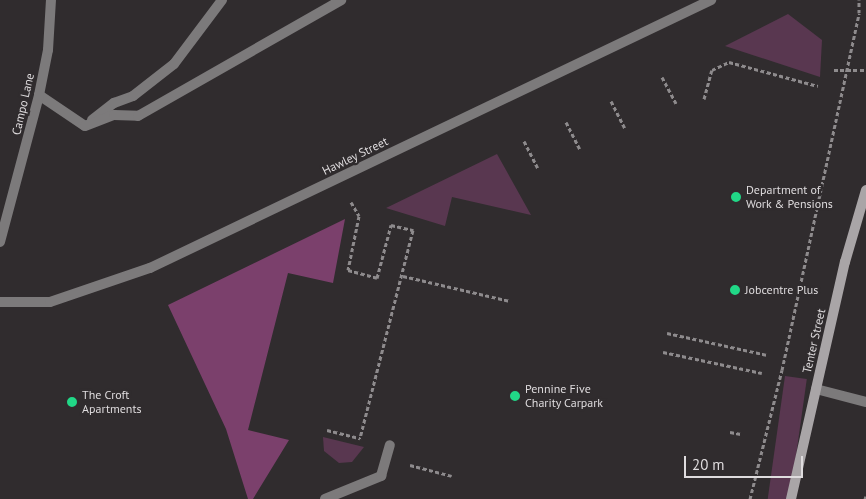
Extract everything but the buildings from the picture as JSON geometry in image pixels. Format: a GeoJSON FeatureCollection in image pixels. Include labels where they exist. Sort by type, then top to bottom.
{"type":"FeatureCollection","features":[{"type":"Feature","properties":{"kind":"main road","name":"Tenter Street"},"geometry":{"type":"LineString","coordinates":[[791,499],[845,262],[866,190]]}},
{"type":"Feature","properties":{"kind":"street","name":"Campo Lane"},"geometry":{"type":"LineString","coordinates":[[0,242],[39,94],[48,50],[51,0]]}},
{"type":"Feature","properties":{"kind":"street"},"geometry":{"type":"LineString","coordinates":[[85,126],[114,103],[133,96],[174,64],[222,0]]}},
{"type":"Feature","properties":{"kind":"street"},"geometry":{"type":"LineString","coordinates":[[85,126],[114,115],[138,116],[341,0]]}},
{"type":"Feature","properties":{"kind":"street","name":"Hawley Street"},"geometry":{"type":"LineString","coordinates":[[0,302],[50,302],[150,268],[712,0]]}},
{"type":"Feature","properties":{"kind":"street"},"geometry":{"type":"LineString","coordinates":[[39,94],[85,126]]}},
{"type":"Feature","properties":{"kind":"street"},"geometry":{"type":"LineString","coordinates":[[816,389],[866,402]]}},
{"type":"Feature","properties":{"kind":"street"},"geometry":{"type":"LineString","coordinates":[[325,499],[381,476],[390,444]]}},
{"type":"Feature","properties":{"kind":"path"},"geometry":{"type":"LineString","coordinates":[[750,499],[846,70],[859,0]]}},
{"type":"Feature","properties":{"kind":"path"},"geometry":{"type":"LineString","coordinates":[[704,99],[712,70],[729,62],[818,86]]}},
{"type":"Feature","properties":{"kind":"path"},"geometry":{"type":"LineString","coordinates":[[834,70],[866,70]]}},
{"type":"Feature","properties":{"kind":"path"},"geometry":{"type":"LineString","coordinates":[[662,77],[676,103]]}},
{"type":"Feature","properties":{"kind":"path"},"geometry":{"type":"LineString","coordinates":[[611,101],[625,128]]}},
{"type":"Feature","properties":{"kind":"path"},"geometry":{"type":"LineString","coordinates":[[566,122],[580,149]]}},
{"type":"Feature","properties":{"kind":"path"},"geometry":{"type":"LineString","coordinates":[[524,141],[538,168]]}},
{"type":"Feature","properties":{"kind":"path"},"geometry":{"type":"LineString","coordinates":[[359,216],[348,270],[377,278],[391,225],[413,230],[402,276],[393,298],[360,438]]}},
{"type":"Feature","properties":{"kind":"path"},"geometry":{"type":"LineString","coordinates":[[402,276],[510,301]]}},
{"type":"Feature","properties":{"kind":"path"},"geometry":{"type":"LineString","coordinates":[[667,334],[767,355]]}},
{"type":"Feature","properties":{"kind":"path"},"geometry":{"type":"LineString","coordinates":[[663,352],[762,373]]}},
{"type":"Feature","properties":{"kind":"path"},"geometry":{"type":"LineString","coordinates":[[326,430],[368,439]]}},
{"type":"Feature","properties":{"kind":"path"},"geometry":{"type":"LineString","coordinates":[[730,432],[741,434]]}},
{"type":"Feature","properties":{"kind":"path"},"geometry":{"type":"LineString","coordinates":[[385,459],[452,476]]}},
{"type":"Feature","properties":{"kind":"shaded area"},"geometry":{"type":"Polygon","coordinates":[[[788,14],[822,40],[820,77],[725,46],[788,14]]]}},
{"type":"Feature","properties":{"kind":"shaded area"},"geometry":{"type":"Polygon","coordinates":[[[497,154],[531,215],[452,197],[445,226],[386,208],[497,154]]]}},
{"type":"Feature","properties":{"kind":"shaded area"},"geometry":{"type":"Polygon","coordinates":[[[345,219],[333,283],[288,273],[248,430],[289,440],[253,499],[248,499],[226,429],[168,305],[345,219]]]}},
{"type":"Feature","properties":{"kind":"shaded area"},"geometry":{"type":"Polygon","coordinates":[[[785,376],[807,379],[790,499],[768,499],[785,376]]]}},
{"type":"Feature","properties":{"kind":"shaded area"},"geometry":{"type":"Polygon","coordinates":[[[323,437],[364,447],[352,462],[339,463],[324,451],[323,437]]]}},
{"type":"Feature","properties":{"kind":"place","name":"Department of Work & Pensions"},"geometry":{"type":"Point","coordinates":[736,197]}},
{"type":"Feature","properties":{"kind":"place","name":"Jobcentre Plus"},"geometry":{"type":"Point","coordinates":[735,290]}},
{"type":"Feature","properties":{"kind":"place","name":"Pennine Five Charity Carpark"},"geometry":{"type":"Point","coordinates":[515,396]}},
{"type":"Feature","properties":{"kind":"place","name":"The Croft Apartments"},"geometry":{"type":"Point","coordinates":[72,402]}}]}
